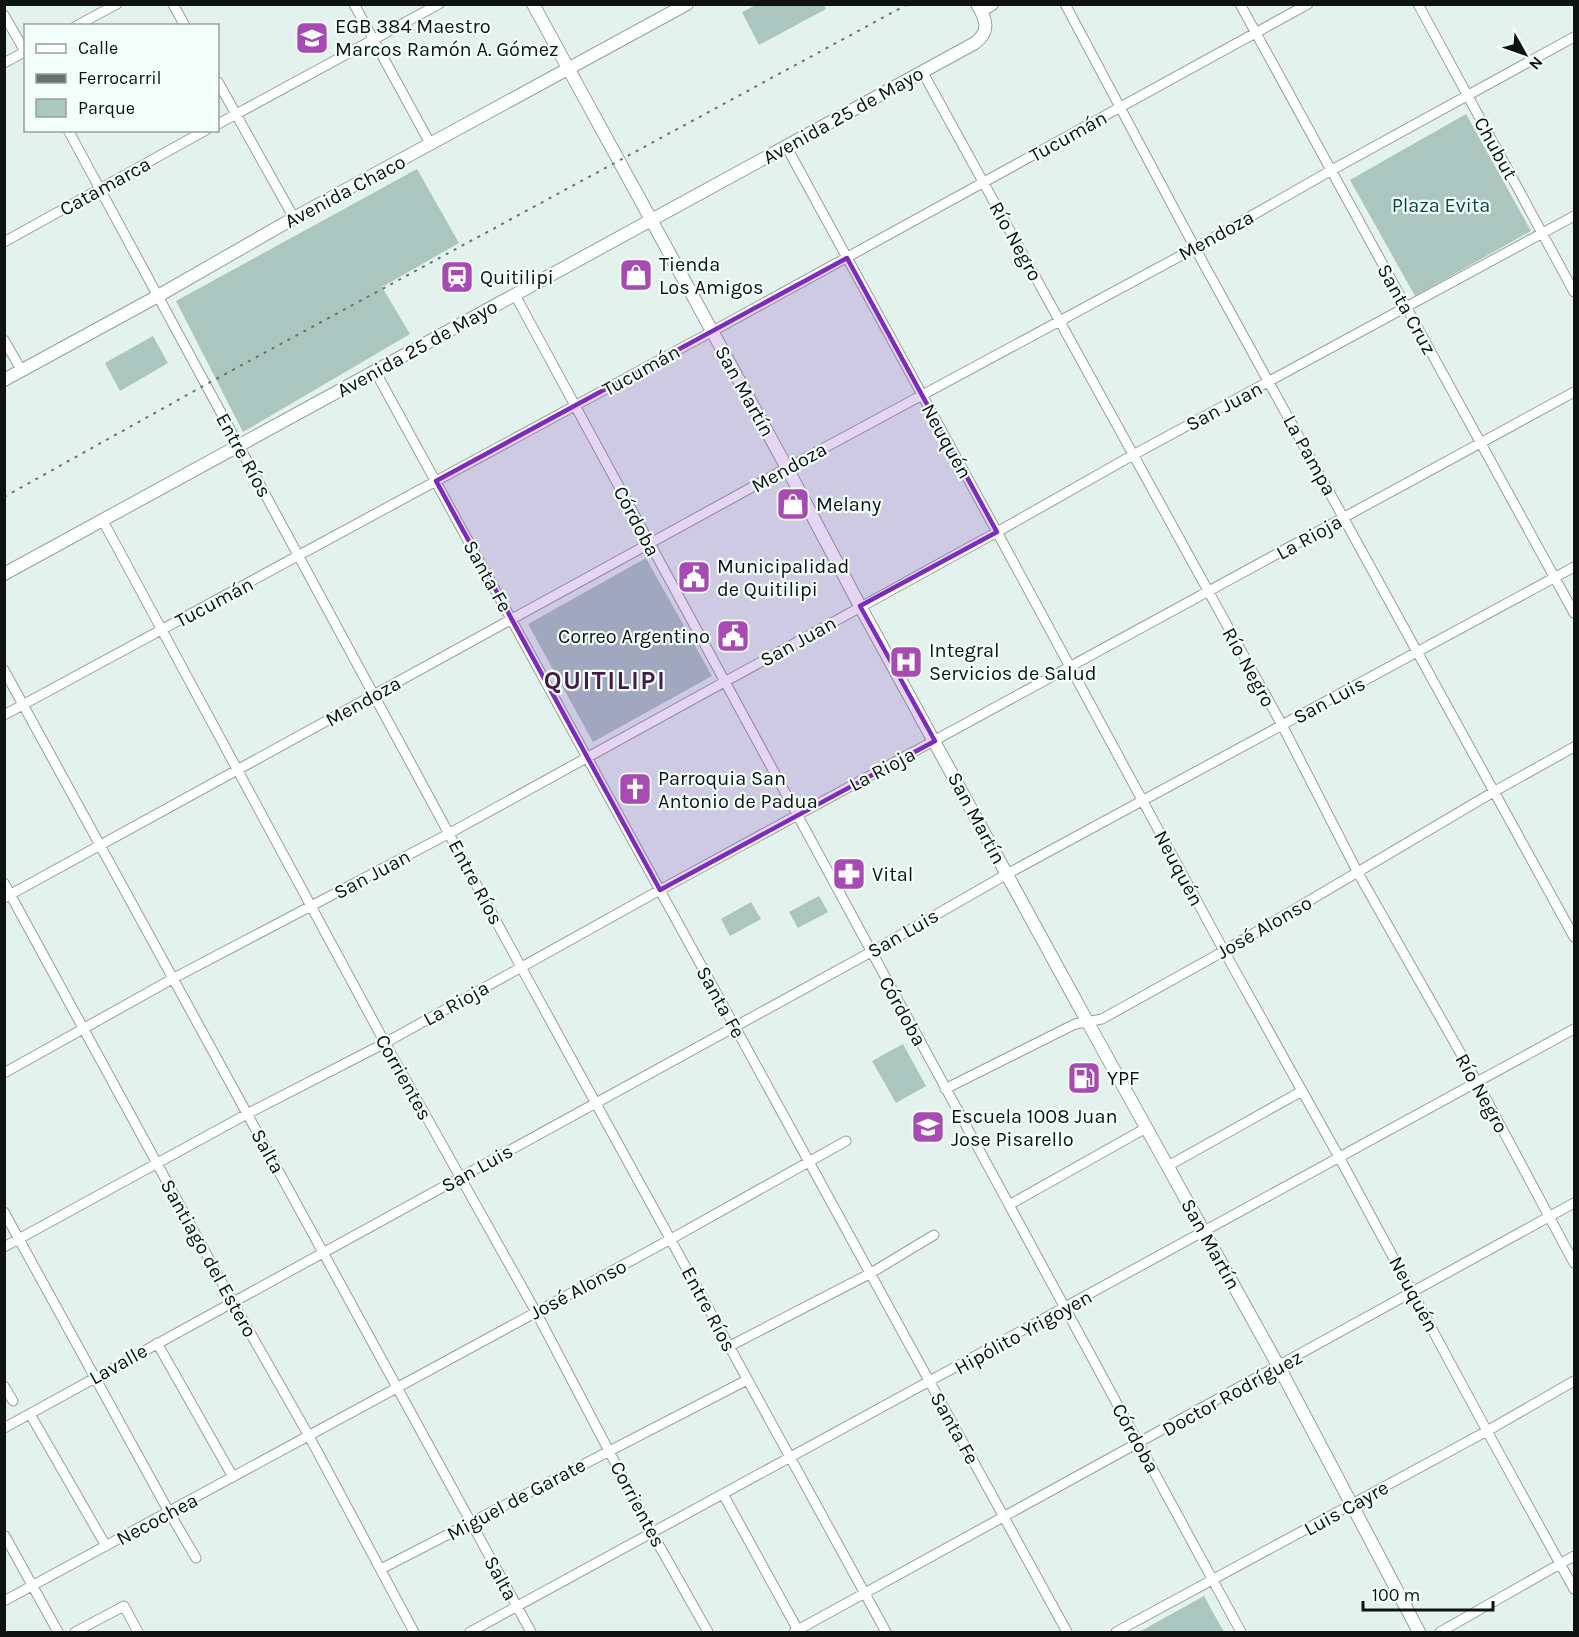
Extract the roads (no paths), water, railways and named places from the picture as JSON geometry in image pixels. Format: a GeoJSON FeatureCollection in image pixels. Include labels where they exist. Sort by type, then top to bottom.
{"type":"FeatureCollection","features":[{"type":"Feature","properties":{"kind":"street"},"geometry":{"type":"LineString","coordinates":[[80,24],[117,4]]}},
{"type":"Feature","properties":{"kind":"street"},"geometry":{"type":"LineString","coordinates":[[173,4],[184,24]]}},
{"type":"Feature","properties":{"kind":"street"},"geometry":{"type":"LineString","coordinates":[[354,4],[431,145]]}},
{"type":"Feature","properties":{"kind":"street"},"geometry":{"type":"LineString","coordinates":[[219,123],[439,4]]}},
{"type":"Feature","properties":{"kind":"street","name":"San Martín"},"geometry":{"type":"LineString","coordinates":[[533,4],[1087,1021],[1279,1367],[1419,1632]]}},
{"type":"Feature","properties":{"kind":"street","name":"Avenida Chaco"},"geometry":{"type":"LineString","coordinates":[[4,380],[294,218],[687,4]]}},
{"type":"Feature","properties":{"kind":"street","name":"La Pampa"},"geometry":{"type":"LineString","coordinates":[[1065,4],[1344,518],[1573,930]]}},
{"type":"Feature","properties":{"kind":"street","name":"Santa Cruz"},"geometry":{"type":"LineString","coordinates":[[1240,4],[1575,613]]}},
{"type":"Feature","properties":{"kind":"street","name":"Tucumán"},"geometry":{"type":"LineString","coordinates":[[4,715],[847,258],[1308,4]]}},
{"type":"Feature","properties":{"kind":"street","name":"Chubut"},"geometry":{"type":"LineString","coordinates":[[1418,4],[1575,292]]}},
{"type":"Feature","properties":{"kind":"street","name":"Avenida 25 de Mayo"},"geometry":{"type":"LineString","coordinates":[[4,574],[975,43],[985,33],[986,19],[983,7]]}},
{"type":"Feature","properties":{"kind":"street"},"geometry":{"type":"LineString","coordinates":[[4,15],[24,50]]}},
{"type":"Feature","properties":{"kind":"street","name":"Mendoza"},"geometry":{"type":"LineString","coordinates":[[8,896],[787,468],[1196,248],[1330,171],[1575,37]]}},
{"type":"Feature","properties":{"kind":"street"},"geometry":{"type":"LineString","coordinates":[[4,63],[24,53]]}},
{"type":"Feature","properties":{"kind":"street","name":"Río Negro"},"geometry":{"type":"LineString","coordinates":[[922,71],[1282,725],[1358,873],[1477,1083],[1575,1263]]}},
{"type":"Feature","properties":{"kind":"street"},"geometry":{"type":"LineString","coordinates":[[219,84],[294,218]]}},
{"type":"Feature","properties":{"kind":"street","name":"Entre Ríos"},"geometry":{"type":"LineString","coordinates":[[69,132],[886,1632]]}},
{"type":"Feature","properties":{"kind":"street","name":"Catamarca"},"geometry":{"type":"LineString","coordinates":[[4,242],[202,132]]}},
{"type":"Feature","properties":{"kind":"street","name":"Neuquén"},"geometry":{"type":"LineString","coordinates":[[786,146],[1069,668],[1340,1157],[1486,1431],[1575,1590]]}},
{"type":"Feature","properties":{"kind":"street","name":"San Juan"},"geometry":{"type":"LineString","coordinates":[[4,1073],[174,978],[450,833],[997,532],[1132,455],[1575,216]]}},
{"type":"Feature","properties":{"kind":"street","name":"Córdoba"},"geometry":{"type":"LineString","coordinates":[[515,295],[1241,1632]]}},
{"type":"Feature","properties":{"kind":"street"},"geometry":{"type":"LineString","coordinates":[[4,340],[22,371]]}},
{"type":"Feature","properties":{"kind":"street","name":"Santa Fe"},"geometry":{"type":"LineString","coordinates":[[375,371],[735,1026],[807,1162],[871,1273],[1067,1632]]}},
{"type":"Feature","properties":{"kind":"street","name":"La Rioja"},"geometry":{"type":"LineString","coordinates":[[4,1247],[248,1114],[385,1043],[660,890],[1575,392]]}},
{"type":"Feature","properties":{"kind":"street","name":"Corrientes"},"geometry":{"type":"LineString","coordinates":[[103,520],[385,1043],[536,1312],[652,1533],[708,1632]]}},
{"type":"Feature","properties":{"kind":"street","name":"San Luis"},"geometry":{"type":"LineString","coordinates":[[232,1301],[871,952],[1007,874],[1575,567]]}},
{"type":"Feature","properties":{"kind":"street","name":"Salta"},"geometry":{"type":"LineString","coordinates":[[4,670],[531,1632]]}},
{"type":"Feature","properties":{"kind":"street","name":"José Alonso"},"geometry":{"type":"LineString","coordinates":[[945,1089],[1075,1024],[1102,1018],[1224,951],[1495,791],[1575,747]]}},
{"type":"Feature","properties":{"kind":"street","name":"Santiago del Estero"},"geometry":{"type":"LineString","coordinates":[[4,883],[8,896],[85,1029],[414,1632]]}},
{"type":"Feature","properties":{"kind":"street","name":"Hipólito Yrigoyen"},"geometry":{"type":"LineString","coordinates":[[470,1632],[1575,1029]]}},
{"type":"Feature","properties":{"kind":"street"},"geometry":{"type":"LineString","coordinates":[[1167,1167],[1302,1091]]}},
{"type":"Feature","properties":{"kind":"street"},"geometry":{"type":"LineString","coordinates":[[1009,1205],[1146,1128]]}},
{"type":"Feature","properties":{"kind":"street","name":"José Alonso"},"geometry":{"type":"LineString","coordinates":[[309,1436],[846,1141]]}},
{"type":"Feature","properties":{"kind":"street","name":"Doctor Rodríguez"},"geometry":{"type":"LineString","coordinates":[[797,1632],[1575,1203]]}},
{"type":"Feature","properties":{"kind":"street"},"geometry":{"type":"LineString","coordinates":[[4,1212],[196,1558]]}},
{"type":"Feature","properties":{"kind":"street"},"geometry":{"type":"LineString","coordinates":[[730,1346],[871,1273],[934,1235]]}},
{"type":"Feature","properties":{"kind":"street","name":"Lavalle"},"geometry":{"type":"LineString","coordinates":[[4,1428],[232,1301]]}},
{"type":"Feature","properties":{"kind":"street"},"geometry":{"type":"LineString","coordinates":[[157,1343],[233,1477]]}},
{"type":"Feature","properties":{"kind":"street","name":"Miguel de Garate"},"geometry":{"type":"LineString","coordinates":[[381,1569],[747,1380]]}},
{"type":"Feature","properties":{"kind":"street","name":"Luis Cayre"},"geometry":{"type":"LineString","coordinates":[[1116,1632],[1575,1381]]}},
{"type":"Feature","properties":{"kind":"street"},"geometry":{"type":"LineString","coordinates":[[4,1386],[13,1401]]}},
{"type":"Feature","properties":{"kind":"street"},"geometry":{"type":"LineString","coordinates":[[30,1414],[106,1546]]}},
{"type":"Feature","properties":{"kind":"street","name":"Necochea"},"geometry":{"type":"LineString","coordinates":[[4,1601],[309,1436]]}},
{"type":"Feature","properties":{"kind":"street"},"geometry":{"type":"LineString","coordinates":[[723,1494],[797,1632]]}},
{"type":"Feature","properties":{"kind":"street"},"geometry":{"type":"LineString","coordinates":[[5,1536],[58,1632]]}},
{"type":"Feature","properties":{"kind":"street"},"geometry":{"type":"LineString","coordinates":[[1440,1632],[1575,1557]]}},
{"type":"Feature","properties":{"kind":"street"},"geometry":{"type":"LineString","coordinates":[[75,1632],[124,1606],[138,1632]]}},
{"type":"Feature","properties":{"kind":"railway"},"geometry":{"type":"LineString","coordinates":[[4,497],[205,385],[908,4]]}},
{"type":"Feature","properties":{"kind":"place","name":"EGB 384 Maestro Marcos Ramón A. Gómez"},"geometry":{"type":"Point","coordinates":[312,38]}},
{"type":"Feature","properties":{"kind":"place","name":"Tienda Los Amigos"},"geometry":{"type":"Point","coordinates":[636,275]}},
{"type":"Feature","properties":{"kind":"place","name":"Quitilipi"},"geometry":{"type":"Point","coordinates":[457,277]}},
{"type":"Feature","properties":{"kind":"place","name":"Melany"},"geometry":{"type":"Point","coordinates":[793,504]}},
{"type":"Feature","properties":{"kind":"place","name":"Municipalidad de Quitilipi"},"geometry":{"type":"Point","coordinates":[694,577]}},
{"type":"Feature","properties":{"kind":"place","name":"Correo Argentino"},"geometry":{"type":"Point","coordinates":[733,636]}},
{"type":"Feature","properties":{"kind":"place","name":"Integral Servicios de Salud"},"geometry":{"type":"Point","coordinates":[906,662]}},
{"type":"Feature","properties":{"kind":"place","name":"Parroquia San Antonio de Padua"},"geometry":{"type":"Point","coordinates":[635,789]}},
{"type":"Feature","properties":{"kind":"place","name":"Vital"},"geometry":{"type":"Point","coordinates":[849,874]}},
{"type":"Feature","properties":{"kind":"place","name":"YPF"},"geometry":{"type":"Point","coordinates":[1084,1078]}},
{"type":"Feature","properties":{"kind":"place","name":"Escuela 1008 Juan Jose Pisarello"},"geometry":{"type":"Point","coordinates":[928,1127]}},
{"type":"Feature","properties":{"kind":"district","name":"QUITILIPI"},"geometry":{"type":"Point","coordinates":[605,680]}},
{"type":"Feature","properties":{"kind":"park label","name":"Plaza Evita"},"geometry":{"type":"Point","coordinates":[1441,205]}}]}
